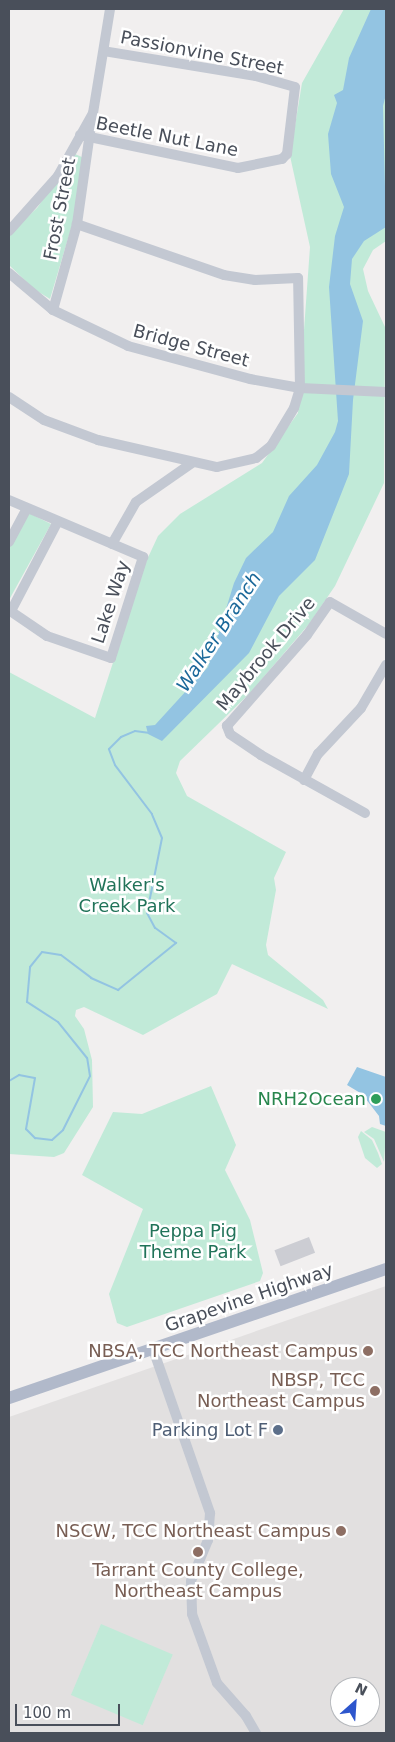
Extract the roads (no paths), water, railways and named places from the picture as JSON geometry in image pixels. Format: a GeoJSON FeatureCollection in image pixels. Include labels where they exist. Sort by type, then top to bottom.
{"type":"FeatureCollection","features":[{"type":"Feature","properties":{"kind":"main road","name":"Grapevine Highway"},"geometry":{"type":"LineString","coordinates":[[9,1398],[386,1269]]}},
{"type":"Feature","properties":{"kind":"street","name":"Frost Street"},"geometry":{"type":"LineString","coordinates":[[53,310],[77,224],[110,9]]}},
{"type":"Feature","properties":{"kind":"street","name":"Passionvine Street"},"geometry":{"type":"LineString","coordinates":[[104,51],[256,76],[294,87],[287,154],[282,159],[248,168]]}},
{"type":"Feature","properties":{"kind":"street"},"geometry":{"type":"LineString","coordinates":[[9,231],[58,176],[93,113]]}},
{"type":"Feature","properties":{"kind":"street","name":"Beetle Nut Lane"},"geometry":{"type":"LineString","coordinates":[[80,135],[90,140],[248,168]]}},
{"type":"Feature","properties":{"kind":"street"},"geometry":{"type":"LineString","coordinates":[[9,397],[44,420],[89,436],[192,463],[230,467],[256,458],[279,435],[294,408],[300,388],[298,278],[255,280],[224,275],[77,224]]}},
{"type":"Feature","properties":{"kind":"street","name":"Bridge Street"},"geometry":{"type":"LineString","coordinates":[[9,272],[53,310],[128,346],[202,369],[300,388],[374,393],[386,392]]}},
{"type":"Feature","properties":{"kind":"street"},"geometry":{"type":"LineString","coordinates":[[9,500],[26,510],[112,544],[136,502],[192,463]]}},
{"type":"Feature","properties":{"kind":"street"},"geometry":{"type":"LineString","coordinates":[[9,542],[26,510]]}},
{"type":"Feature","properties":{"kind":"street"},"geometry":{"type":"LineString","coordinates":[[10,611],[57,523]]}},
{"type":"Feature","properties":{"kind":"street","name":"Lake Way"},"geometry":{"type":"LineString","coordinates":[[10,611],[47,636],[111,658],[143,557],[112,544]]}},
{"type":"Feature","properties":{"kind":"street","name":"Maybrook Drive"},"geometry":{"type":"LineString","coordinates":[[304,780],[241,742],[227,726],[307,635],[330,602],[386,634]]}},
{"type":"Feature","properties":{"kind":"street"},"geometry":{"type":"LineString","coordinates":[[366,813],[304,780],[318,754],[361,708],[386,665]]}},
{"type":"Feature","properties":{"kind":"street"},"geometry":{"type":"LineString","coordinates":[[155,1348],[170,1388],[210,1513],[208,1540],[191,1581],[192,1614],[217,1683],[246,1716],[256,1733]]}},
{"type":"Feature","properties":{"kind":"water"},"geometry":{"type":"Polygon","coordinates":[[[371,9],[386,9],[386,94],[383,106],[386,227],[364,241],[352,259],[350,284],[363,321],[353,400],[349,474],[315,560],[279,596],[249,653],[162,741],[148,734],[146,726],[155,725],[208,667],[234,583],[246,558],[273,532],[289,496],[317,465],[335,432],[338,421],[329,287],[335,236],[344,207],[331,174],[328,134],[337,103],[334,95],[343,90],[349,58],[371,9]]]}},
{"type":"Feature","properties":{"kind":"water","name":"NRH2Ocean"},"geometry":{"type":"Polygon","coordinates":[[[357,1067],[386,1077],[386,1126],[380,1124],[379,1116],[362,1094],[347,1085],[357,1067]]]}},
{"type":"Feature","properties":{"kind":"waterway","name":"Walker Branch"},"geometry":{"type":"LineString","coordinates":[[9,1081],[19,1075],[35,1078],[26,1129],[35,1138],[52,1140],[63,1130],[90,1076],[87,1058],[58,1022],[27,1002],[30,967],[42,952],[61,955],[91,978],[118,990],[176,943],[155,928],[147,913],[162,838],[152,814],[115,765],[109,749],[121,737],[135,731],[150,733]]}},
{"type":"Feature","properties":{"kind":"place","name":"NRH2Ocean"},"geometry":{"type":"Point","coordinates":[376,1099]}},
{"type":"Feature","properties":{"kind":"place","name":"NBSA, TCC Northeast Campus"},"geometry":{"type":"Point","coordinates":[368,1351]}},
{"type":"Feature","properties":{"kind":"place","name":"NBSP, TCC Northeast Campus"},"geometry":{"type":"Point","coordinates":[375,1391]}},
{"type":"Feature","properties":{"kind":"place","name":"Parking Lot F"},"geometry":{"type":"Point","coordinates":[278,1430]}},
{"type":"Feature","properties":{"kind":"place","name":"NSCW, TCC Northeast Campus"},"geometry":{"type":"Point","coordinates":[341,1531]}},
{"type":"Feature","properties":{"kind":"place","name":"Tarrant County College, Northeast Campus"},"geometry":{"type":"Point","coordinates":[198,1552]}},
{"type":"Feature","properties":{"kind":"park label","name":"Walker's Creek Park"},"geometry":{"type":"Point","coordinates":[127,896]}},
{"type":"Feature","properties":{"kind":"park label","name":"Peppa Pig Theme Park"},"geometry":{"type":"Point","coordinates":[193,1242]}}]}
